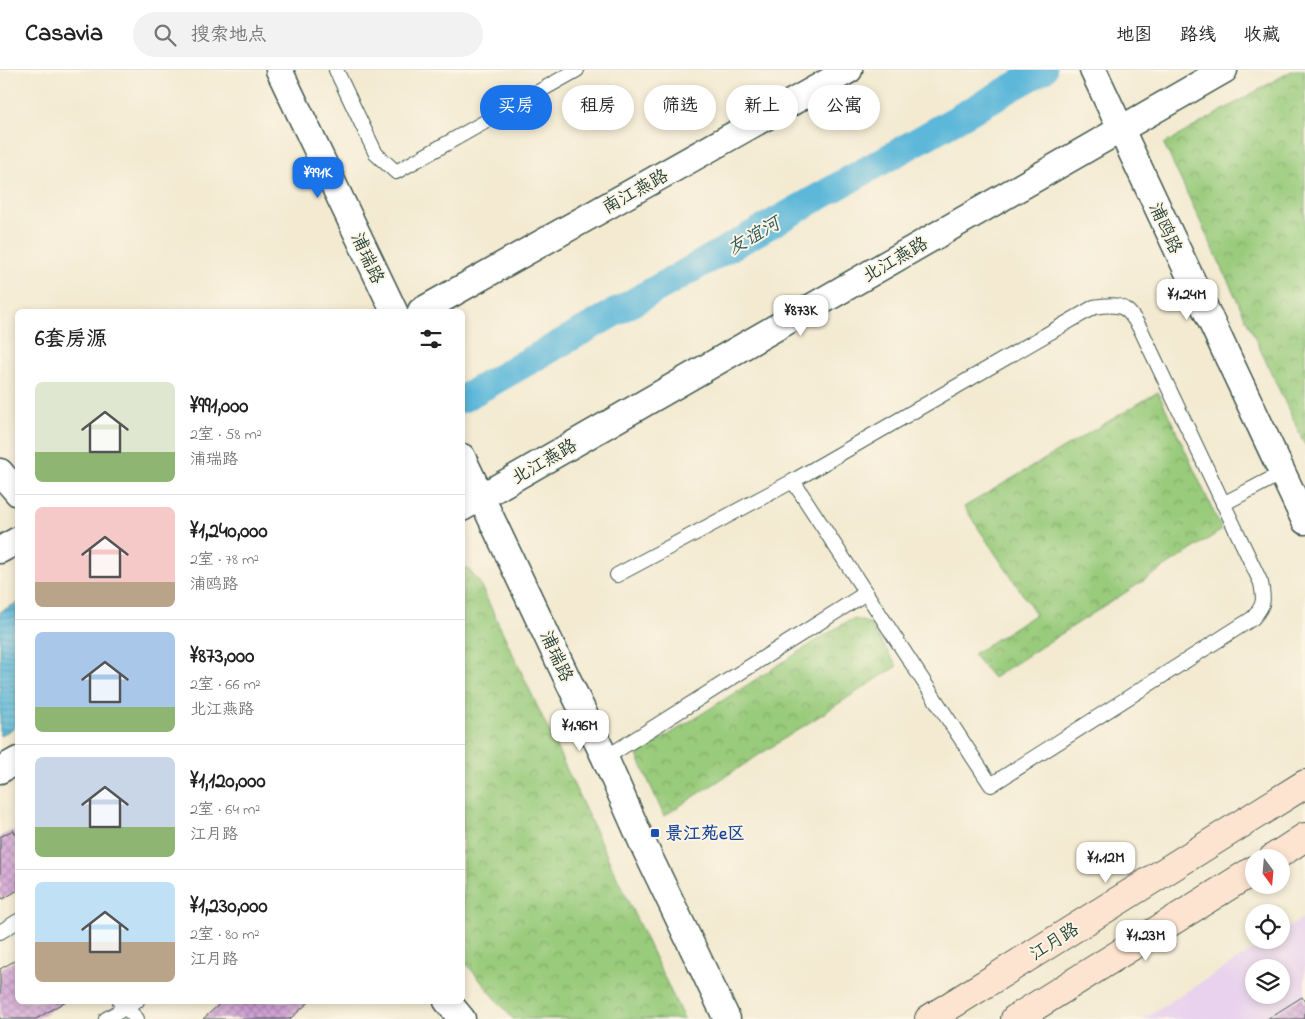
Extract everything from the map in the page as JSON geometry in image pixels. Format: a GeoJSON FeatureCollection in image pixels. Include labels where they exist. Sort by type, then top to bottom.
{"type":"FeatureCollection","features":[{"type":"Feature","properties":{"kind":"street","name":"浦瑞路"},"geometry":{"type":"LineString","coordinates":[[279,70],[393,309]]}},
{"type":"Feature","properties":{"kind":"street","name":"南江燕路"},"geometry":{"type":"LineString","coordinates":[[425,309],[849,70]]}},
{"type":"Feature","properties":{"kind":"street","name":"浦鸥路"},"geometry":{"type":"LineString","coordinates":[[1092,70],[1305,521]]}},
{"type":"Feature","properties":{"kind":"street","name":"北江燕路"},"geometry":{"type":"LineString","coordinates":[[472,502],[1224,70]]}},
{"type":"Feature","properties":{"kind":"street","name":"浦瑞路"},"geometry":{"type":"LineString","coordinates":[[465,463],[472,502],[605,758],[642,842],[727,1019]]}},
{"type":"Feature","properties":{"kind":"street"},"geometry":{"type":"LineString","coordinates":[[0,472],[15,490]]}},
{"type":"Feature","properties":{"kind":"street"},"geometry":{"type":"LineString","coordinates":[[0,550],[15,542]]}},
{"type":"Feature","properties":{"kind":"street"},"geometry":{"type":"LineString","coordinates":[[0,770],[15,762]]}},
{"type":"Feature","properties":{"kind":"street","name":"江月路"},"geometry":{"type":"LineString","coordinates":[[930,1019],[1305,784]]}},
{"type":"Feature","properties":{"kind":"street"},"geometry":{"type":"LineString","coordinates":[[1287,849],[1305,838]]}},
{"type":"Feature","properties":{"kind":"street"},"geometry":{"type":"LineString","coordinates":[[1015,1019],[1245,876]]}},
{"type":"Feature","properties":{"kind":"street"},"geometry":{"type":"LineString","coordinates":[[450,1004],[462,1019]]}},
{"type":"Feature","properties":{"kind":"lane"},"geometry":{"type":"LineString","coordinates":[[336,70],[376,154],[396,172],[578,70]]}},
{"type":"Feature","properties":{"kind":"lane"},"geometry":{"type":"LineString","coordinates":[[617,575],[793,480],[1094,307],[1110,304],[1123,307],[1134,317],[1261,583],[1263,596],[1261,608],[1253,618],[991,786],[793,480]]}},
{"type":"Feature","properties":{"kind":"lane"},"geometry":{"type":"LineString","coordinates":[[1223,504],[1282,473]]}},
{"type":"Feature","properties":{"kind":"lane"},"geometry":{"type":"LineString","coordinates":[[605,758],[866,593]]}},
{"type":"Feature","properties":{"kind":"lane"},"geometry":{"type":"LineString","coordinates":[[0,932],[15,923]]}},
{"type":"Feature","properties":{"kind":"lane"},"geometry":{"type":"LineString","coordinates":[[106,1019],[127,1004]]}},
{"type":"Feature","properties":{"kind":"lane"},"geometry":{"type":"LineString","coordinates":[[129,1004],[137,1019]]}},
{"type":"Feature","properties":{"kind":"shaded area"},"geometry":{"type":"Polygon","coordinates":[[[1305,917],[1305,1019],[1143,1019],[1255,949],[1290,949],[1290,926],[1305,917]]]}},
{"type":"Feature","properties":{"kind":"green space"},"geometry":{"type":"Polygon","coordinates":[[[1293,70],[1305,70],[1305,445],[1164,144],[1293,70]]]}},
{"type":"Feature","properties":{"kind":"green space"},"geometry":{"type":"Polygon","coordinates":[[[1158,392],[1222,530],[993,678],[973,654],[1036,614],[964,507],[1158,392]]]}},
{"type":"Feature","properties":{"kind":"green space"},"geometry":{"type":"Polygon","coordinates":[[[465,568],[469,570],[479,582],[684,1019],[513,1019],[465,962],[465,568]]]}},
{"type":"Feature","properties":{"kind":"green space"},"geometry":{"type":"Polygon","coordinates":[[[855,619],[869,623],[897,666],[664,816],[637,755],[846,622],[855,619]]]}},
{"type":"Feature","properties":{"kind":"water"},"geometry":{"type":"Polygon","coordinates":[[[15,604],[15,727],[0,736],[0,612],[15,604]]]}},
{"type":"Feature","properties":{"kind":"building"},"geometry":{"type":"Polygon","coordinates":[[[13,830],[15,833],[15,892],[3,899],[0,895],[0,837],[13,830]]]}},
{"type":"Feature","properties":{"kind":"building"},"geometry":{"type":"Polygon","coordinates":[[[15,961],[15,1004],[61,1004],[36,1019],[0,1019],[0,969],[15,961]]]}},
{"type":"Feature","properties":{"kind":"building"},"geometry":{"type":"Polygon","coordinates":[[[1302,997],[1305,1002],[1305,1019],[1267,1019],[1302,997]]]}},
{"type":"Feature","properties":{"kind":"building"},"geometry":{"type":"Polygon","coordinates":[[[220,1004],[307,1004],[290,1019],[203,1019],[220,1004]]]}},
{"type":"Feature","properties":{"kind":"waterway","name":"友谊河"},"geometry":{"type":"LineString","coordinates":[[465,397],[1043,70]]}},
{"type":"Feature","properties":{"kind":"place","name":"景江苑e区"},"geometry":{"type":"Point","coordinates":[655,833]}}]}
